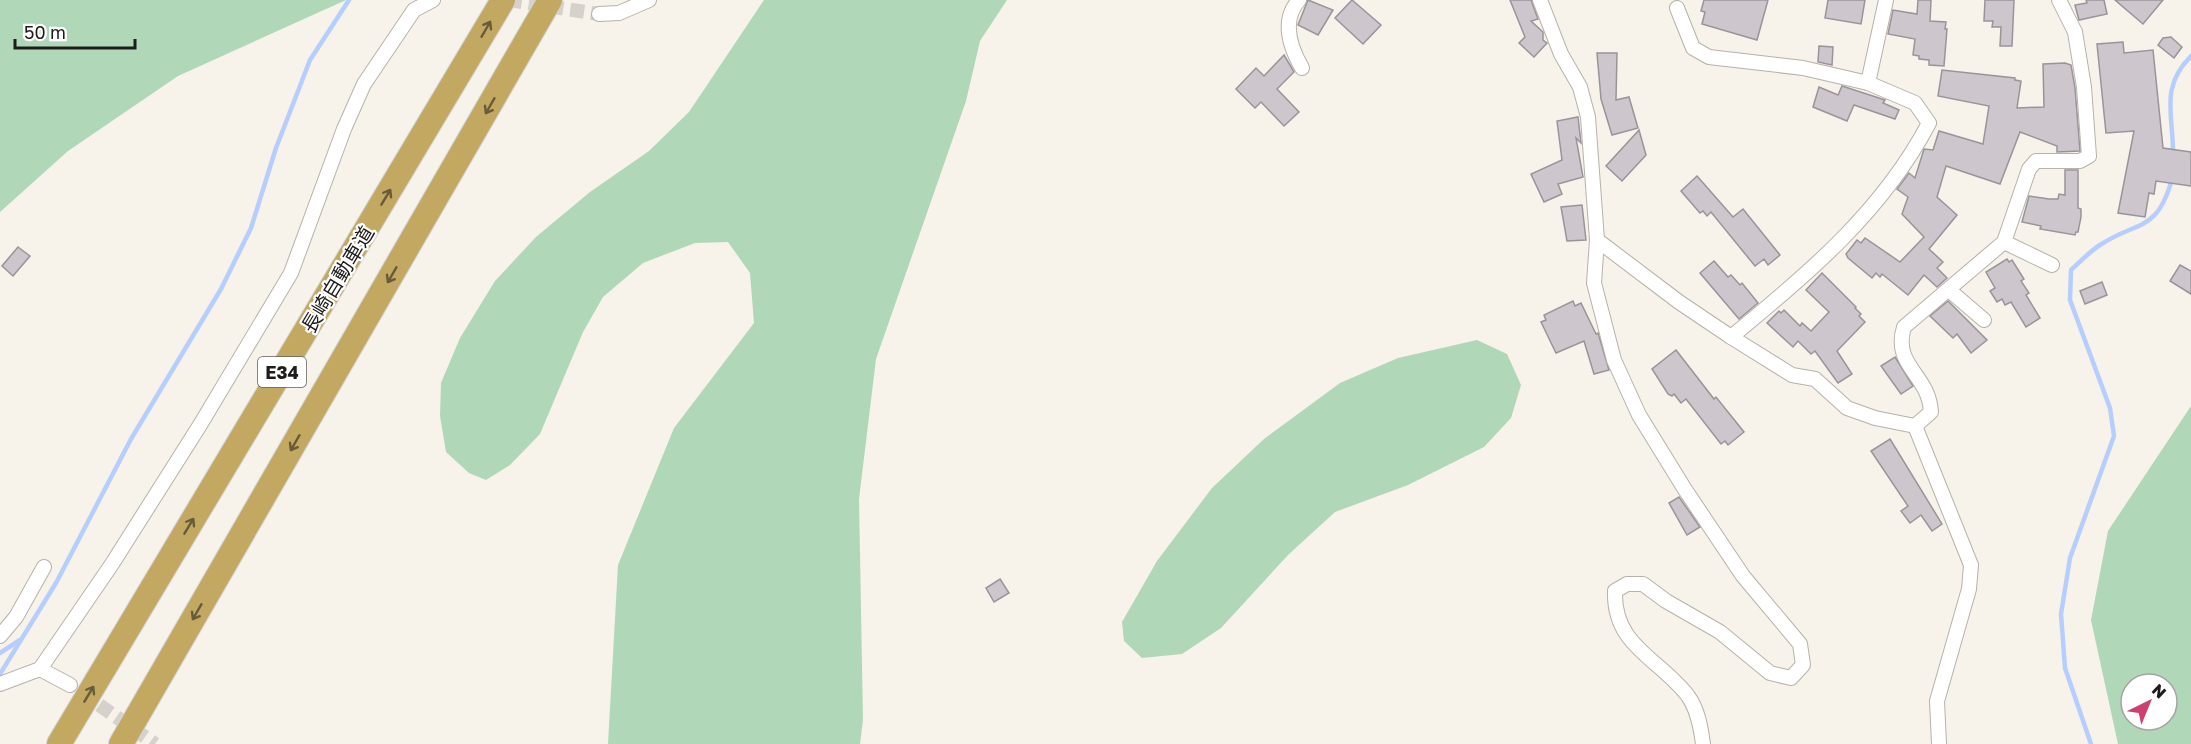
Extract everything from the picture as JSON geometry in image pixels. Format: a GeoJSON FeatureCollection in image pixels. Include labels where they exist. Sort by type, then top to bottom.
{"type":"FeatureCollection","features":[{"type":"Feature","properties":{"kind":"highway","name":"長崎自動車道"},"geometry":{"type":"LineString","coordinates":[[59,744],[503,0]]}},
{"type":"Feature","properties":{"kind":"highway","name":"E34"},"geometry":{"type":"LineString","coordinates":[[121,744],[550,0]]}},
{"type":"Feature","properties":{"kind":"street"},"geometry":{"type":"LineString","coordinates":[[0,684],[40,669],[194,435],[291,273],[364,84],[414,10],[433,0]]}},
{"type":"Feature","properties":{"kind":"street"},"geometry":{"type":"LineString","coordinates":[[599,14],[619,13],[649,0]]}},
{"type":"Feature","properties":{"kind":"street"},"geometry":{"type":"LineString","coordinates":[[1299,0],[1291,9],[1289,44],[1302,68]]}},
{"type":"Feature","properties":{"kind":"street"},"geometry":{"type":"LineString","coordinates":[[1540,0],[1562,54],[1580,87],[1588,117],[1598,240],[1594,283],[1614,360],[1639,415],[1743,576],[1800,644],[1803,665],[1791,678],[1770,673],[1720,632],[1666,601],[1642,584],[1627,584],[1615,591],[1614,607],[1623,632],[1688,697],[1700,721],[1703,744]]}},
{"type":"Feature","properties":{"kind":"street"},"geometry":{"type":"LineString","coordinates":[[1868,83],[1886,0]]}},
{"type":"Feature","properties":{"kind":"street"},"geometry":{"type":"LineString","coordinates":[[1915,426],[1931,412],[1930,395],[1901,354],[1900,341],[1904,327],[2004,242],[2029,169],[2036,160],[2080,161],[2089,156],[2075,32],[2059,0]]}},
{"type":"Feature","properties":{"kind":"street"},"geometry":{"type":"LineString","coordinates":[[1677,8],[1693,48],[1709,57],[1803,68],[1868,83],[1916,104],[1929,123],[1912,154],[1849,235],[1731,337]]}},
{"type":"Feature","properties":{"kind":"street"},"geometry":{"type":"LineString","coordinates":[[1598,240],[1679,302],[1731,337],[1792,375],[1815,379],[1847,408],[1875,418],[1915,426]]}},
{"type":"Feature","properties":{"kind":"street"},"geometry":{"type":"LineString","coordinates":[[2004,242],[2052,265]]}},
{"type":"Feature","properties":{"kind":"street"},"geometry":{"type":"LineString","coordinates":[[1949,290],[1984,320]]}},
{"type":"Feature","properties":{"kind":"street"},"geometry":{"type":"LineString","coordinates":[[1915,426],[1971,565],[1969,589],[1936,701],[1939,744]]}},
{"type":"Feature","properties":{"kind":"street"},"geometry":{"type":"LineString","coordinates":[[0,636],[16,617],[44,567]]}},
{"type":"Feature","properties":{"kind":"street"},"geometry":{"type":"LineString","coordinates":[[40,669],[70,685]]}},
{"type":"Feature","properties":{"kind":"green space"},"geometry":{"type":"Polygon","coordinates":[[[0,0],[346,0],[178,76],[68,151],[0,212],[0,0]]]}},
{"type":"Feature","properties":{"kind":"green space"},"geometry":{"type":"Polygon","coordinates":[[[764,0],[1007,0],[980,41],[966,101],[876,359],[859,499],[863,720],[860,744],[608,744],[618,565],[674,428],[754,323],[750,273],[728,242],[695,243],[643,263],[603,297],[583,332],[540,434],[510,465],[486,480],[469,473],[446,452],[440,416],[441,383],[460,338],[495,281],[536,237],[590,192],[649,151],[689,112],[764,0]]]}},
{"type":"Feature","properties":{"kind":"green space"},"geometry":{"type":"Polygon","coordinates":[[[1477,340],[1507,354],[1521,385],[1511,418],[1484,447],[1408,485],[1335,512],[1288,555],[1221,628],[1182,654],[1142,658],[1124,641],[1122,622],[1157,561],[1212,488],[1264,439],[1340,383],[1398,358],[1477,340]]]}},
{"type":"Feature","properties":{"kind":"green space"},"geometry":{"type":"Polygon","coordinates":[[[2191,406],[2191,744],[2118,744],[2091,620],[2108,531],[2191,406]]]}},
{"type":"Feature","properties":{"kind":"building"},"geometry":{"type":"Polygon","coordinates":[[[1308,0],[1333,10],[1318,35],[1298,25],[1308,0]]]}},
{"type":"Feature","properties":{"kind":"building"},"geometry":{"type":"Polygon","coordinates":[[[1352,0],[1381,25],[1363,44],[1335,18],[1352,0]]]}},
{"type":"Feature","properties":{"kind":"building"},"geometry":{"type":"Polygon","coordinates":[[[1510,0],[1531,0],[1538,19],[1531,21],[1543,32],[1543,40],[1547,43],[1534,57],[1519,43],[1525,37],[1510,0]]]}},
{"type":"Feature","properties":{"kind":"building"},"geometry":{"type":"Polygon","coordinates":[[[1704,0],[1768,0],[1757,40],[1702,24],[1705,12],[1701,11],[1704,0]]]}},
{"type":"Feature","properties":{"kind":"building"},"geometry":{"type":"Polygon","coordinates":[[[1828,0],[1865,0],[1861,24],[1825,18],[1828,0]]]}},
{"type":"Feature","properties":{"kind":"building"},"geometry":{"type":"Polygon","coordinates":[[[1918,0],[1931,0],[1930,21],[1946,22],[1944,66],[1929,65],[1929,60],[1919,59],[1919,56],[1913,55],[1915,39],[1888,34],[1893,10],[1917,14],[1918,0]]]}},
{"type":"Feature","properties":{"kind":"building"},"geometry":{"type":"Polygon","coordinates":[[[1985,0],[2014,0],[2012,46],[2000,46],[2001,27],[1992,27],[1993,21],[1984,21],[1985,0]]]}},
{"type":"Feature","properties":{"kind":"building"},"geometry":{"type":"Polygon","coordinates":[[[2086,0],[2104,0],[2107,14],[2079,20],[2075,5],[2087,3],[2086,0]]]}},
{"type":"Feature","properties":{"kind":"building"},"geometry":{"type":"Polygon","coordinates":[[[2115,0],[2163,0],[2143,24],[2115,0]]]}},
{"type":"Feature","properties":{"kind":"building"},"geometry":{"type":"Polygon","coordinates":[[[2171,37],[2182,47],[2174,58],[2158,45],[2163,38],[2171,37]]]}},
{"type":"Feature","properties":{"kind":"building"},"geometry":{"type":"Polygon","coordinates":[[[2123,42],[2124,53],[2153,50],[2163,148],[2191,152],[2191,186],[2156,181],[2154,194],[2149,193],[2145,217],[2118,213],[2134,131],[2106,133],[2097,44],[2123,42]]]}},
{"type":"Feature","properties":{"kind":"building"},"geometry":{"type":"Polygon","coordinates":[[[1819,46],[1833,47],[1832,65],[1818,62],[1819,46]]]}},
{"type":"Feature","properties":{"kind":"building"},"geometry":{"type":"Polygon","coordinates":[[[1597,53],[1617,53],[1616,100],[1629,97],[1638,128],[1612,135],[1601,99],[1597,53]]]}},
{"type":"Feature","properties":{"kind":"building"},"geometry":{"type":"Polygon","coordinates":[[[1284,55],[1294,72],[1277,89],[1299,112],[1284,126],[1261,102],[1255,108],[1236,89],[1256,68],[1264,76],[1284,55]]]}},
{"type":"Feature","properties":{"kind":"building"},"geometry":{"type":"Polygon","coordinates":[[[2043,64],[2071,65],[2075,88],[2080,151],[2057,152],[2057,146],[2020,132],[2000,184],[1946,166],[1937,197],[1957,215],[1929,249],[1943,262],[1937,268],[1947,278],[1937,287],[1924,275],[1908,295],[1882,274],[1880,277],[1876,273],[1872,278],[1848,258],[1846,254],[1857,240],[1861,243],[1865,238],[1900,262],[1924,237],[1902,214],[1908,197],[1897,189],[1909,173],[1915,178],[1924,149],[1933,150],[1939,131],[1983,144],[1989,106],[1938,96],[1942,70],[2015,78],[2021,81],[2017,108],[2044,107],[2043,64]]]}},
{"type":"Feature","properties":{"kind":"building"},"geometry":{"type":"Polygon","coordinates":[[[1842,86],[1885,100],[1883,103],[1899,110],[1895,119],[1854,105],[1847,121],[1813,107],[1819,87],[1838,95],[1842,86]]]}},
{"type":"Feature","properties":{"kind":"building"},"geometry":{"type":"Polygon","coordinates":[[[1578,117],[1581,143],[1576,138],[1583,177],[1558,184],[1562,194],[1544,202],[1531,174],[1562,160],[1557,121],[1578,117]]]}},
{"type":"Feature","properties":{"kind":"building"},"geometry":{"type":"Polygon","coordinates":[[[1639,130],[1646,155],[1622,181],[1606,166],[1639,130]]]}},
{"type":"Feature","properties":{"kind":"building"},"geometry":{"type":"Polygon","coordinates":[[[2065,170],[2078,170],[2078,208],[2081,209],[2081,217],[2078,232],[2075,235],[2040,229],[2041,226],[2022,222],[2029,196],[2058,199],[2059,194],[2065,195],[2065,170]]]}},
{"type":"Feature","properties":{"kind":"building"},"geometry":{"type":"Polygon","coordinates":[[[1697,176],[1733,217],[1743,209],[1780,255],[1768,265],[1764,259],[1755,266],[1711,212],[1707,216],[1703,211],[1700,213],[1681,191],[1697,176]]]}},
{"type":"Feature","properties":{"kind":"building"},"geometry":{"type":"Polygon","coordinates":[[[1582,205],[1586,240],[1567,241],[1561,207],[1582,205]]]}},
{"type":"Feature","properties":{"kind":"building"},"geometry":{"type":"Polygon","coordinates":[[[18,247],[30,256],[13,276],[2,266],[18,247]]]}},
{"type":"Feature","properties":{"kind":"building"},"geometry":{"type":"Polygon","coordinates":[[[2007,259],[2009,262],[2012,260],[2024,279],[2021,281],[2029,293],[2026,295],[2040,318],[2026,327],[2011,302],[2005,305],[2002,299],[1997,302],[1990,291],[1995,288],[1986,272],[2007,259]]]}},
{"type":"Feature","properties":{"kind":"building"},"geometry":{"type":"Polygon","coordinates":[[[1714,261],[1728,277],[1731,275],[1740,285],[1742,283],[1758,303],[1739,319],[1700,273],[1714,261]]]}},
{"type":"Feature","properties":{"kind":"building"},"geometry":{"type":"Polygon","coordinates":[[[2180,265],[2191,271],[2191,294],[2170,281],[2180,265]]]}},
{"type":"Feature","properties":{"kind":"building"},"geometry":{"type":"Polygon","coordinates":[[[1822,273],[1856,307],[1861,314],[1859,316],[1865,322],[1837,351],[1852,374],[1838,383],[1815,351],[1811,354],[1798,341],[1793,347],[1767,323],[1779,311],[1781,313],[1784,310],[1800,326],[1802,323],[1811,331],[1829,312],[1806,290],[1822,273]]]}},
{"type":"Feature","properties":{"kind":"building"},"geometry":{"type":"Polygon","coordinates":[[[2102,282],[2107,295],[2085,304],[2080,291],[2102,282]]]}},
{"type":"Feature","properties":{"kind":"building"},"geometry":{"type":"Polygon","coordinates":[[[1573,301],[1575,306],[1581,303],[1596,334],[1598,333],[1609,370],[1594,374],[1584,341],[1556,353],[1541,322],[1546,320],[1544,315],[1573,301]]]}},
{"type":"Feature","properties":{"kind":"building"},"geometry":{"type":"Polygon","coordinates":[[[1948,301],[1987,340],[1971,353],[1957,334],[1953,338],[1930,316],[1948,301]]]}},
{"type":"Feature","properties":{"kind":"building"},"geometry":{"type":"Polygon","coordinates":[[[1676,350],[1714,399],[1716,397],[1744,432],[1728,445],[1725,441],[1721,444],[1686,399],[1681,403],[1674,394],[1672,396],[1668,394],[1652,369],[1676,350]]]}},
{"type":"Feature","properties":{"kind":"building"},"geometry":{"type":"Polygon","coordinates":[[[1895,357],[1913,386],[1901,394],[1881,366],[1895,357]]]}},
{"type":"Feature","properties":{"kind":"building"},"geometry":{"type":"Polygon","coordinates":[[[1890,439],[1942,524],[1932,531],[1921,515],[1910,523],[1901,511],[1908,506],[1871,451],[1890,439]]]}},
{"type":"Feature","properties":{"kind":"building"},"geometry":{"type":"Polygon","coordinates":[[[1679,497],[1700,527],[1687,535],[1669,503],[1679,497]]]}},
{"type":"Feature","properties":{"kind":"building"},"geometry":{"type":"Polygon","coordinates":[[[1000,579],[1009,593],[994,602],[986,588],[1000,579]]]}},
{"type":"Feature","properties":{"kind":"waterway"},"geometry":{"type":"LineString","coordinates":[[0,674],[56,583],[131,439],[221,289],[251,228],[276,148],[310,60],[349,0]]}},
{"type":"Feature","properties":{"kind":"waterway"},"geometry":{"type":"LineString","coordinates":[[2173,153],[2170,101],[2172,90],[2181,67],[2191,56]]}},
{"type":"Feature","properties":{"kind":"waterway"},"geometry":{"type":"LineString","coordinates":[[2091,744],[2065,668],[2061,614],[2070,558],[2114,436],[2110,408],[2070,300],[2071,270],[2100,245],[2153,217],[2160,209],[2172,179]]}},
{"type":"Feature","properties":{"kind":"waterway"},"geometry":{"type":"LineString","coordinates":[[0,653],[20,640]]}},
{"type":"Feature","properties":{"kind":"tunnel"},"geometry":{"type":"LineString","coordinates":[[508,0],[599,14]]}},
{"type":"Feature","properties":{"kind":"tunnel"},"geometry":{"type":"LineString","coordinates":[[82,693],[155,744]]}}]}
